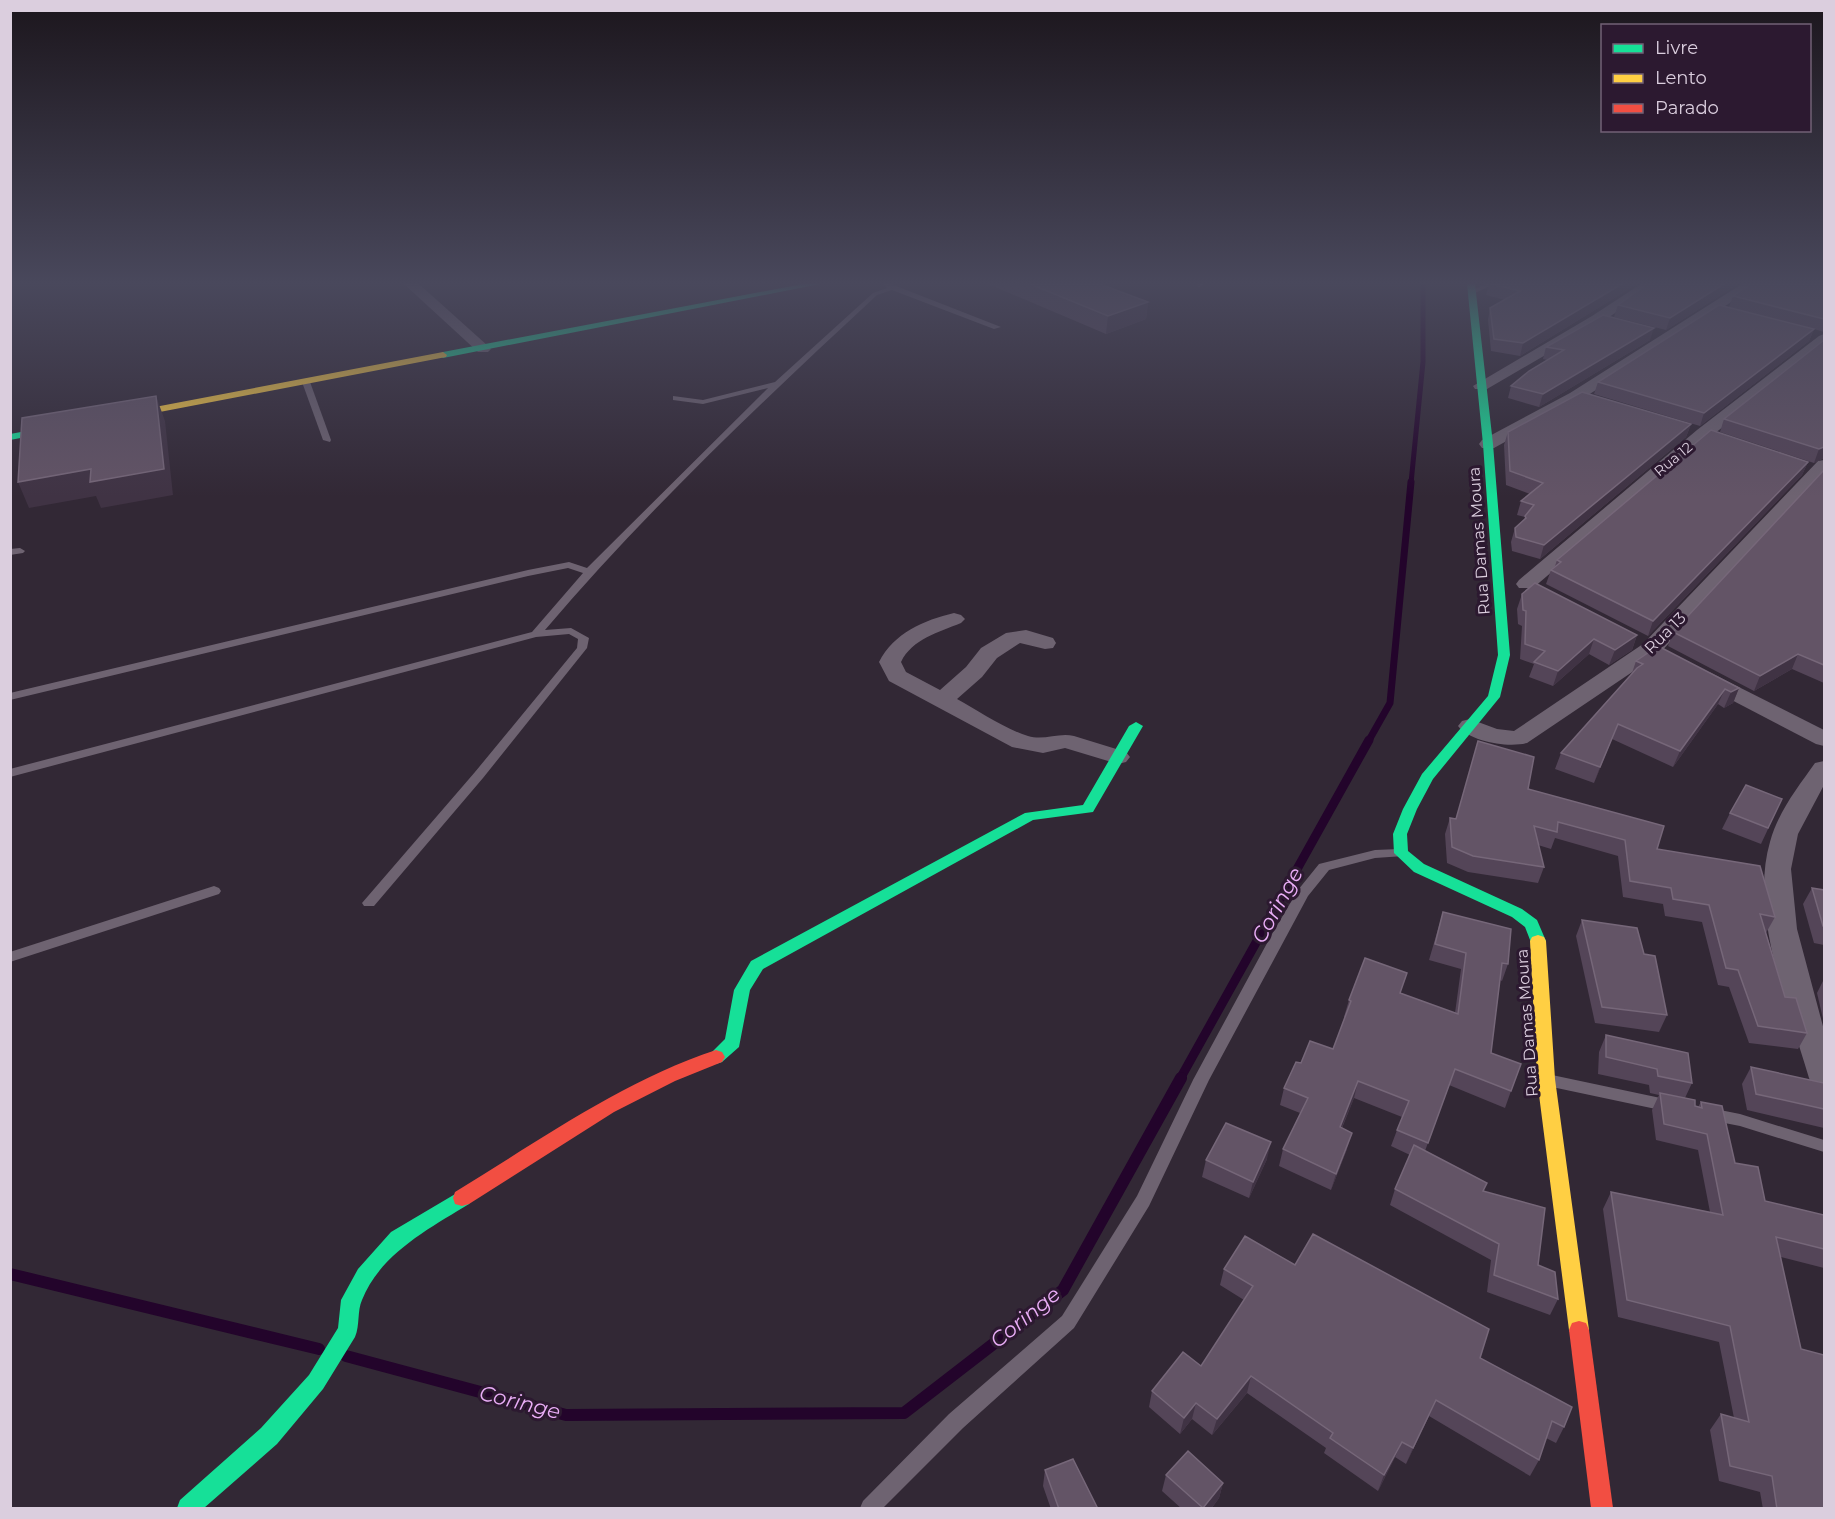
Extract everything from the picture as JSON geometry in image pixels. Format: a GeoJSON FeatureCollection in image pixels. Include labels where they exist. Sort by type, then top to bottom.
{"type":"FeatureCollection","features":[{"type":"Feature","properties":{"kind":"street"},"geometry":{"type":"LineString","coordinates":[[102,420],[451,355]]}},
{"type":"Feature","properties":{"kind":"street","name":"Rua Damas Moura"},"geometry":{"type":"LineString","coordinates":[[1478,355],[1488,444],[1504,655],[1494,697],[1427,777],[1416,798],[1400,834],[1401,853],[1419,868],[1517,913],[1532,924],[1538,938],[1541,955],[1546,1079],[1602,1509]]}},
{"type":"Feature","properties":{"kind":"street"},"geometry":{"type":"LineString","coordinates":[[1481,386],[1535,355]]}},
{"type":"Feature","properties":{"kind":"street"},"geometry":{"type":"LineString","coordinates":[[1488,444],[1576,396],[1639,355]]}},
{"type":"Feature","properties":{"kind":"street","name":"Rua 12"},"geometry":{"type":"LineString","coordinates":[[1526,584],[1703,434],[1804,355]]}},
{"type":"Feature","properties":{"kind":"street"},"geometry":{"type":"LineString","coordinates":[[1576,396],[1598,402]]}},
{"type":"Feature","properties":{"kind":"street"},"geometry":{"type":"LineString","coordinates":[[10,437],[79,424]]}},
{"type":"Feature","properties":{"kind":"street"},"geometry":{"type":"LineString","coordinates":[[1682,427],[1724,441]]}},
{"type":"Feature","properties":{"kind":"street"},"geometry":{"type":"LineString","coordinates":[[1797,465],[1821,469]]}},
{"type":"Feature","properties":{"kind":"street","name":"Rua 13"},"geometry":{"type":"LineString","coordinates":[[1470,726],[1493,736],[1519,738],[1651,649],[1821,469]]}},
{"type":"Feature","properties":{"kind":"street"},"geometry":{"type":"LineString","coordinates":[[1499,578],[1526,584],[1546,595]]}},
{"type":"Feature","properties":{"kind":"street"},"geometry":{"type":"LineString","coordinates":[[954,619],[907,639],[894,651],[891,662],[897,676],[1020,742],[1043,746],[1066,741],[1118,757]]}},
{"type":"Feature","properties":{"kind":"street"},"geometry":{"type":"LineString","coordinates":[[940,701],[974,672],[989,653],[1014,638],[1026,636],[1044,643]]}},
{"type":"Feature","properties":{"kind":"street"},"geometry":{"type":"LineString","coordinates":[[1630,638],[1671,660]]}},
{"type":"Feature","properties":{"kind":"street"},"geometry":{"type":"LineString","coordinates":[[1692,670],[1824,739]]}},
{"type":"Feature","properties":{"kind":"street"},"geometry":{"type":"LineString","coordinates":[[188,1509],[269,1436],[316,1382],[348,1330],[351,1300],[365,1275],[398,1238],[608,1107],[669,1076],[713,1060],[733,1042],[742,990],[757,965],[1030,816],[1046,812],[1080,812],[1088,809],[1136,726]]}},
{"type":"Feature","properties":{"kind":"street"},"geometry":{"type":"LineString","coordinates":[[1824,768],[1794,815],[1781,845],[1777,891],[1785,939],[1824,1078]]}},
{"type":"Feature","properties":{"kind":"lane"},"geometry":{"type":"LineString","coordinates":[[536,634],[589,572],[776,384],[808,355]]}},
{"type":"Feature","properties":{"kind":"lane"},"geometry":{"type":"LineString","coordinates":[[306,382],[327,440]]}},
{"type":"Feature","properties":{"kind":"lane"},"geometry":{"type":"LineString","coordinates":[[676,398],[703,402],[776,384]]}},
{"type":"Feature","properties":{"kind":"lane"},"geometry":{"type":"LineString","coordinates":[[10,697],[528,573],[569,565],[589,572]]}},
{"type":"Feature","properties":{"kind":"lane"},"geometry":{"type":"LineString","coordinates":[[10,773],[536,634],[571,631],[584,638],[582,648],[479,775],[369,903]]}},
{"type":"Feature","properties":{"kind":"lane"},"geometry":{"type":"LineString","coordinates":[[870,1509],[956,1421],[1068,1322],[1143,1201],[1201,1080],[1278,934],[1303,893],[1324,867],[1375,854],[1401,853]]}},
{"type":"Feature","properties":{"kind":"lane"},"geometry":{"type":"LineString","coordinates":[[10,957],[214,891]]}},
{"type":"Feature","properties":{"kind":"lane"},"geometry":{"type":"LineString","coordinates":[[1546,1079],[1740,1120],[1824,1146]]}},
{"type":"Feature","properties":{"kind":"building"},"geometry":{"type":"Polygon","coordinates":[[[1556,355],[1609,355],[1543,394],[1511,386],[1529,371],[1556,355]]]}},
{"type":"Feature","properties":{"kind":"building"},"geometry":{"type":"Polygon","coordinates":[[[1641,355],[1780,355],[1704,413],[1598,382],[1641,355]]]}},
{"type":"Feature","properties":{"kind":"building"},"geometry":{"type":"Polygon","coordinates":[[[1805,355],[1824,355],[1824,447],[1819,449],[1724,419],[1805,355]]]}},
{"type":"Feature","properties":{"kind":"building"},"geometry":{"type":"Polygon","coordinates":[[[1582,392],[1691,424],[1544,545],[1516,537],[1515,528],[1526,518],[1525,516],[1534,505],[1521,501],[1543,483],[1510,471],[1508,432],[1582,392]]]}},
{"type":"Feature","properties":{"kind":"building"},"geometry":{"type":"Polygon","coordinates":[[[156,396],[164,469],[90,482],[91,469],[18,482],[22,418],[156,396]]]}},
{"type":"Feature","properties":{"kind":"building"},"geometry":{"type":"Polygon","coordinates":[[[1711,430],[1808,462],[1653,621],[1551,570],[1561,562],[1557,560],[1711,430]]]}},
{"type":"Feature","properties":{"kind":"building"},"geometry":{"type":"Polygon","coordinates":[[[1824,470],[1824,665],[1798,654],[1760,676],[1673,632],[1824,470]]]}},
{"type":"Feature","properties":{"kind":"building"},"geometry":{"type":"Polygon","coordinates":[[[1535,583],[1637,635],[1615,650],[1594,639],[1558,671],[1534,662],[1545,651],[1525,644],[1526,611],[1523,610],[1522,594],[1535,583]]]}},
{"type":"Feature","properties":{"kind":"building"},"geometry":{"type":"Polygon","coordinates":[[[1658,646],[1739,688],[1731,692],[1725,689],[1680,751],[1618,724],[1600,767],[1561,753],[1643,664],[1636,661],[1658,646]]]}},
{"type":"Feature","properties":{"kind":"building"},"geometry":{"type":"Polygon","coordinates":[[[1478,741],[1534,757],[1528,789],[1664,826],[1657,849],[1760,866],[1775,917],[1760,914],[1785,997],[1796,998],[1807,1033],[1758,1026],[1738,970],[1726,968],[1709,905],[1673,899],[1671,888],[1630,881],[1625,840],[1558,822],[1557,832],[1534,826],[1544,867],[1473,856],[1452,847],[1450,818],[1456,819],[1478,741]]]}},
{"type":"Feature","properties":{"kind":"building"},"geometry":{"type":"Polygon","coordinates":[[[1746,785],[1782,799],[1768,828],[1730,813],[1746,785]]]}},
{"type":"Feature","properties":{"kind":"building"},"geometry":{"type":"Polygon","coordinates":[[[1812,888],[1824,890],[1824,926],[1823,926],[1812,888]]]}},
{"type":"Feature","properties":{"kind":"building"},"geometry":{"type":"Polygon","coordinates":[[[1443,912],[1511,929],[1508,964],[1502,963],[1491,1053],[1521,1064],[1511,1091],[1455,1069],[1428,1143],[1397,1130],[1409,1101],[1358,1081],[1340,1127],[1352,1133],[1336,1174],[1283,1149],[1308,1098],[1284,1088],[1296,1062],[1301,1063],[1310,1041],[1333,1049],[1365,958],[1407,973],[1400,993],[1458,1014],[1466,953],[1435,944],[1443,912]]]}},
{"type":"Feature","properties":{"kind":"building"},"geometry":{"type":"Polygon","coordinates":[[[1582,920],[1637,928],[1644,954],[1655,956],[1667,1015],[1602,1007],[1582,920]]]}},
{"type":"Feature","properties":{"kind":"building"},"geometry":{"type":"Polygon","coordinates":[[[1606,1035],[1688,1053],[1692,1083],[1658,1076],[1657,1069],[1606,1057],[1606,1035]]]}},
{"type":"Feature","properties":{"kind":"building"},"geometry":{"type":"Polygon","coordinates":[[[1751,1067],[1824,1083],[1824,1109],[1756,1094],[1751,1067]]]}},
{"type":"Feature","properties":{"kind":"building"},"geometry":{"type":"Polygon","coordinates":[[[1660,1093],[1695,1100],[1695,1106],[1702,1108],[1701,1102],[1722,1106],[1735,1163],[1758,1167],[1765,1201],[1824,1215],[1824,1249],[1776,1237],[1801,1349],[1824,1355],[1824,1509],[1777,1509],[1772,1476],[1730,1466],[1721,1414],[1749,1422],[1730,1326],[1627,1300],[1611,1192],[1723,1215],[1707,1134],[1664,1124],[1660,1093]]]}},
{"type":"Feature","properties":{"kind":"building"},"geometry":{"type":"Polygon","coordinates":[[[1226,1123],[1271,1142],[1253,1182],[1206,1160],[1226,1123]]]}},
{"type":"Feature","properties":{"kind":"building"},"geometry":{"type":"Polygon","coordinates":[[[1414,1145],[1487,1183],[1483,1191],[1545,1208],[1538,1265],[1555,1272],[1558,1299],[1494,1275],[1499,1244],[1395,1189],[1414,1145]]]}},
{"type":"Feature","properties":{"kind":"building"},"geometry":{"type":"Polygon","coordinates":[[[1313,1234],[1489,1329],[1480,1358],[1572,1407],[1564,1427],[1552,1421],[1539,1460],[1436,1400],[1413,1448],[1402,1442],[1384,1475],[1330,1438],[1333,1433],[1251,1376],[1217,1419],[1196,1403],[1184,1418],[1152,1391],[1183,1352],[1201,1366],[1253,1286],[1224,1269],[1245,1236],[1295,1265],[1313,1234]]]}},
{"type":"Feature","properties":{"kind":"building"},"geometry":{"type":"Polygon","coordinates":[[[1188,1451],[1223,1483],[1203,1508],[1166,1475],[1188,1451]]]}},
{"type":"Feature","properties":{"kind":"building"},"geometry":{"type":"Polygon","coordinates":[[[1073,1459],[1098,1509],[1059,1509],[1045,1470],[1073,1459]]]}},
{"type":"Feature","properties":{"kind":"waterway","name":"Coringe"},"geometry":{"type":"LineString","coordinates":[[1411,483],[1423,355]]}},
{"type":"Feature","properties":{"kind":"waterway","name":"Coringe"},"geometry":{"type":"LineString","coordinates":[[1368,742],[1390,703],[1411,482]]}},
{"type":"Feature","properties":{"kind":"waterway","name":"Coringe"},"geometry":{"type":"LineString","coordinates":[[1180,1079],[1369,740]]}},
{"type":"Feature","properties":{"kind":"waterway","name":"Coringe"},"geometry":{"type":"LineString","coordinates":[[346,1356],[566,1415],[904,1413],[1063,1290],[1181,1078]]}},
{"type":"Feature","properties":{"kind":"waterway","name":"Coringe"},"geometry":{"type":"LineString","coordinates":[[10,1274],[319,1349]]}},
{"type":"Feature","properties":{"kind":"traffic: fast"},"geometry":{"type":"LineString","coordinates":[[1479,355],[1488,444],[1504,655],[1494,697],[1427,777],[1410,809],[1400,834],[1401,853],[1419,868],[1517,913],[1532,924],[1538,941]]}},
{"type":"Feature","properties":{"kind":"traffic: fast"},"geometry":{"type":"LineString","coordinates":[[10,437],[65,427]]}},
{"type":"Feature","properties":{"kind":"traffic: fast"},"geometry":{"type":"LineString","coordinates":[[716,1057],[733,1042],[742,990],[757,965],[1030,816],[1088,809],[1136,726]]}},
{"type":"Feature","properties":{"kind":"traffic: fast"},"geometry":{"type":"LineString","coordinates":[[188,1508],[269,1436],[316,1382],[348,1330],[351,1300],[365,1275],[398,1238],[462,1198]]}},
{"type":"Feature","properties":{"kind":"traffic: slow"},"geometry":{"type":"LineString","coordinates":[[118,417],[443,355]]}},
{"type":"Feature","properties":{"kind":"traffic: slow"},"geometry":{"type":"LineString","coordinates":[[1538,941],[1546,1079],[1579,1330]]}},
{"type":"Feature","properties":{"kind":"traffic: jam"},"geometry":{"type":"LineString","coordinates":[[462,1198],[608,1107],[669,1076],[716,1057]]}},
{"type":"Feature","properties":{"kind":"traffic: jam"},"geometry":{"type":"LineString","coordinates":[[1579,1330],[1602,1508]]}}]}
